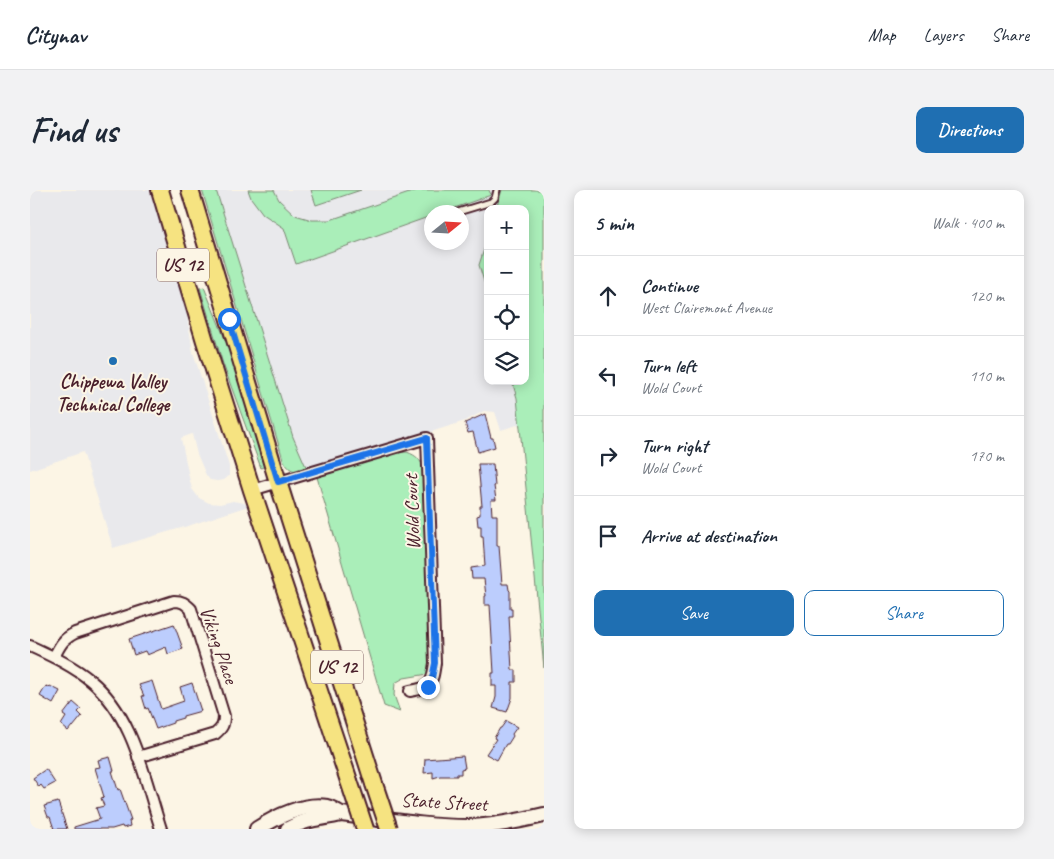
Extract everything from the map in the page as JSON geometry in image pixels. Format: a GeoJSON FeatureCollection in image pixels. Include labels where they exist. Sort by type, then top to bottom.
{"type":"FeatureCollection","features":[{"type":"Feature","properties":{"kind":"main road","name":"US 12"},"geometry":{"type":"LineString","coordinates":[[160,190],[252,490],[365,829]]}},
{"type":"Feature","properties":{"kind":"main road","name":"US 12"},"geometry":{"type":"LineString","coordinates":[[190,190],[278,482],[389,829]]}},
{"type":"Feature","properties":{"kind":"main road","name":"State Street"},"geometry":{"type":"LineString","coordinates":[[257,829],[286,813],[318,806],[328,807],[341,814]]}},
{"type":"Feature","properties":{"kind":"main road","name":"State Street"},"geometry":{"type":"LineString","coordinates":[[288,829],[305,821],[341,814],[469,827],[506,823],[544,815]]}},
{"type":"Feature","properties":{"kind":"street","name":"Wold Court"},"geometry":{"type":"LineString","coordinates":[[252,490],[427,438],[435,663],[428,687],[422,690],[410,691]]}},
{"type":"Feature","properties":{"kind":"street","name":"Viking Place"},"geometry":{"type":"LineString","coordinates":[[54,657],[67,637],[75,633],[174,601],[181,601],[191,609],[224,716],[224,723],[215,734],[138,757]]}},
{"type":"Feature","properties":{"kind":"street"},"geometry":{"type":"LineString","coordinates":[[30,646],[75,669],[90,680],[114,705],[130,734],[161,829]]}},
{"type":"Feature","properties":{"kind":"lane"},"geometry":{"type":"LineString","coordinates":[[469,209],[491,202],[498,190]]}},
{"type":"Feature","properties":{"kind":"shaded area","name":"Chippewa Valley Technical College"},"geometry":{"type":"Polygon","coordinates":[[[30,190],[152,190],[184,298],[193,352],[229,466],[229,476],[224,480],[210,480],[197,454],[192,434],[181,438],[192,489],[199,498],[209,503],[220,504],[233,501],[244,503],[248,506],[113,548],[83,452],[30,470],[30,190]]]}},
{"type":"Feature","properties":{"kind":"shaded area"},"geometry":{"type":"Polygon","coordinates":[[[202,190],[544,190],[544,667],[520,424],[501,430],[495,412],[484,411],[465,421],[381,448],[302,471],[290,469],[283,459],[202,190]]]}},
{"type":"Feature","properties":{"kind":"green space"},"geometry":{"type":"Polygon","coordinates":[[[202,190],[216,190],[293,437],[307,469],[292,470],[283,459],[202,190]]]}},
{"type":"Feature","properties":{"kind":"green space"},"geometry":{"type":"Polygon","coordinates":[[[248,190],[274,190],[279,200],[295,215],[312,220],[330,220],[418,190],[489,190],[491,195],[463,205],[424,205],[424,218],[296,264],[284,228],[263,214],[251,198],[248,190]]]}},
{"type":"Feature","properties":{"kind":"green space"},"geometry":{"type":"Polygon","coordinates":[[[311,190],[361,190],[316,205],[311,190]]]}},
{"type":"Feature","properties":{"kind":"green space"},"geometry":{"type":"Polygon","coordinates":[[[502,190],[544,190],[544,668],[517,398],[513,385],[529,385],[529,205],[497,205],[502,190]]]}},
{"type":"Feature","properties":{"kind":"green space"},"geometry":{"type":"Polygon","coordinates":[[[484,249],[484,282],[479,265],[484,249]]]}},
{"type":"Feature","properties":{"kind":"green space"},"geometry":{"type":"Polygon","coordinates":[[[204,287],[231,354],[264,460],[265,466],[261,468],[223,364],[200,288],[204,287]]]}},
{"type":"Feature","properties":{"kind":"green space"},"geometry":{"type":"Polygon","coordinates":[[[407,452],[418,458],[424,469],[430,671],[428,674],[404,678],[395,683],[394,695],[400,712],[384,706],[317,477],[397,453],[407,452]]]}},
{"type":"Feature","properties":{"kind":"building"},"geometry":{"type":"Polygon","coordinates":[[[485,414],[495,447],[478,452],[473,432],[468,433],[465,423],[485,414]]]}},
{"type":"Feature","properties":{"kind":"building"},"geometry":{"type":"Polygon","coordinates":[[[478,464],[493,464],[496,500],[491,500],[492,515],[497,515],[497,546],[499,546],[502,584],[508,584],[510,608],[512,608],[512,616],[509,616],[512,670],[516,670],[516,682],[512,682],[512,698],[507,712],[493,708],[496,686],[492,686],[492,673],[494,673],[490,605],[485,605],[484,579],[472,579],[471,568],[485,566],[483,536],[481,536],[481,526],[478,526],[477,516],[480,515],[480,506],[482,506],[478,464]]]}},
{"type":"Feature","properties":{"kind":"building"},"geometry":{"type":"Polygon","coordinates":[[[174,624],[183,649],[168,654],[166,647],[147,655],[145,651],[134,655],[129,639],[174,624]]]}},
{"type":"Feature","properties":{"kind":"building"},"geometry":{"type":"Polygon","coordinates":[[[152,681],[161,709],[184,701],[180,687],[192,683],[201,711],[183,716],[183,718],[173,721],[173,723],[156,729],[148,708],[146,709],[142,696],[144,696],[139,685],[152,681]]]}},
{"type":"Feature","properties":{"kind":"building"},"geometry":{"type":"Polygon","coordinates":[[[46,686],[60,691],[53,704],[40,696],[46,686]]]}},
{"type":"Feature","properties":{"kind":"building"},"geometry":{"type":"Polygon","coordinates":[[[73,702],[81,709],[78,712],[82,716],[68,731],[61,725],[66,717],[63,715],[73,702]]]}},
{"type":"Feature","properties":{"kind":"building"},"geometry":{"type":"Polygon","coordinates":[[[506,721],[517,727],[497,760],[486,754],[496,739],[494,738],[500,728],[506,721]]]}},
{"type":"Feature","properties":{"kind":"building"},"geometry":{"type":"Polygon","coordinates":[[[463,756],[465,768],[461,769],[461,774],[457,774],[457,776],[433,778],[433,772],[424,773],[425,759],[463,756]]]}},
{"type":"Feature","properties":{"kind":"building"},"geometry":{"type":"Polygon","coordinates":[[[110,757],[118,790],[120,789],[131,820],[129,821],[130,826],[112,829],[74,829],[74,827],[100,819],[96,808],[104,806],[101,798],[104,797],[95,768],[100,767],[98,760],[110,757]]]}},
{"type":"Feature","properties":{"kind":"building"},"geometry":{"type":"Polygon","coordinates":[[[46,769],[55,783],[44,789],[41,785],[39,787],[33,778],[46,769]]]}},
{"type":"Feature","properties":{"kind":"building"},"geometry":{"type":"Polygon","coordinates":[[[58,802],[67,829],[54,829],[44,806],[58,802]]]}},
{"type":"Feature","properties":{"kind":"place","name":"Chippewa Valley Technical College"},"geometry":{"type":"Point","coordinates":[113,361]}},
{"type":"Feature","properties":{"kind":"route"},"geometry":{"type":"LineString","coordinates":[[229,319],[278,482],[427,438],[435,663],[428,687]]}}]}
